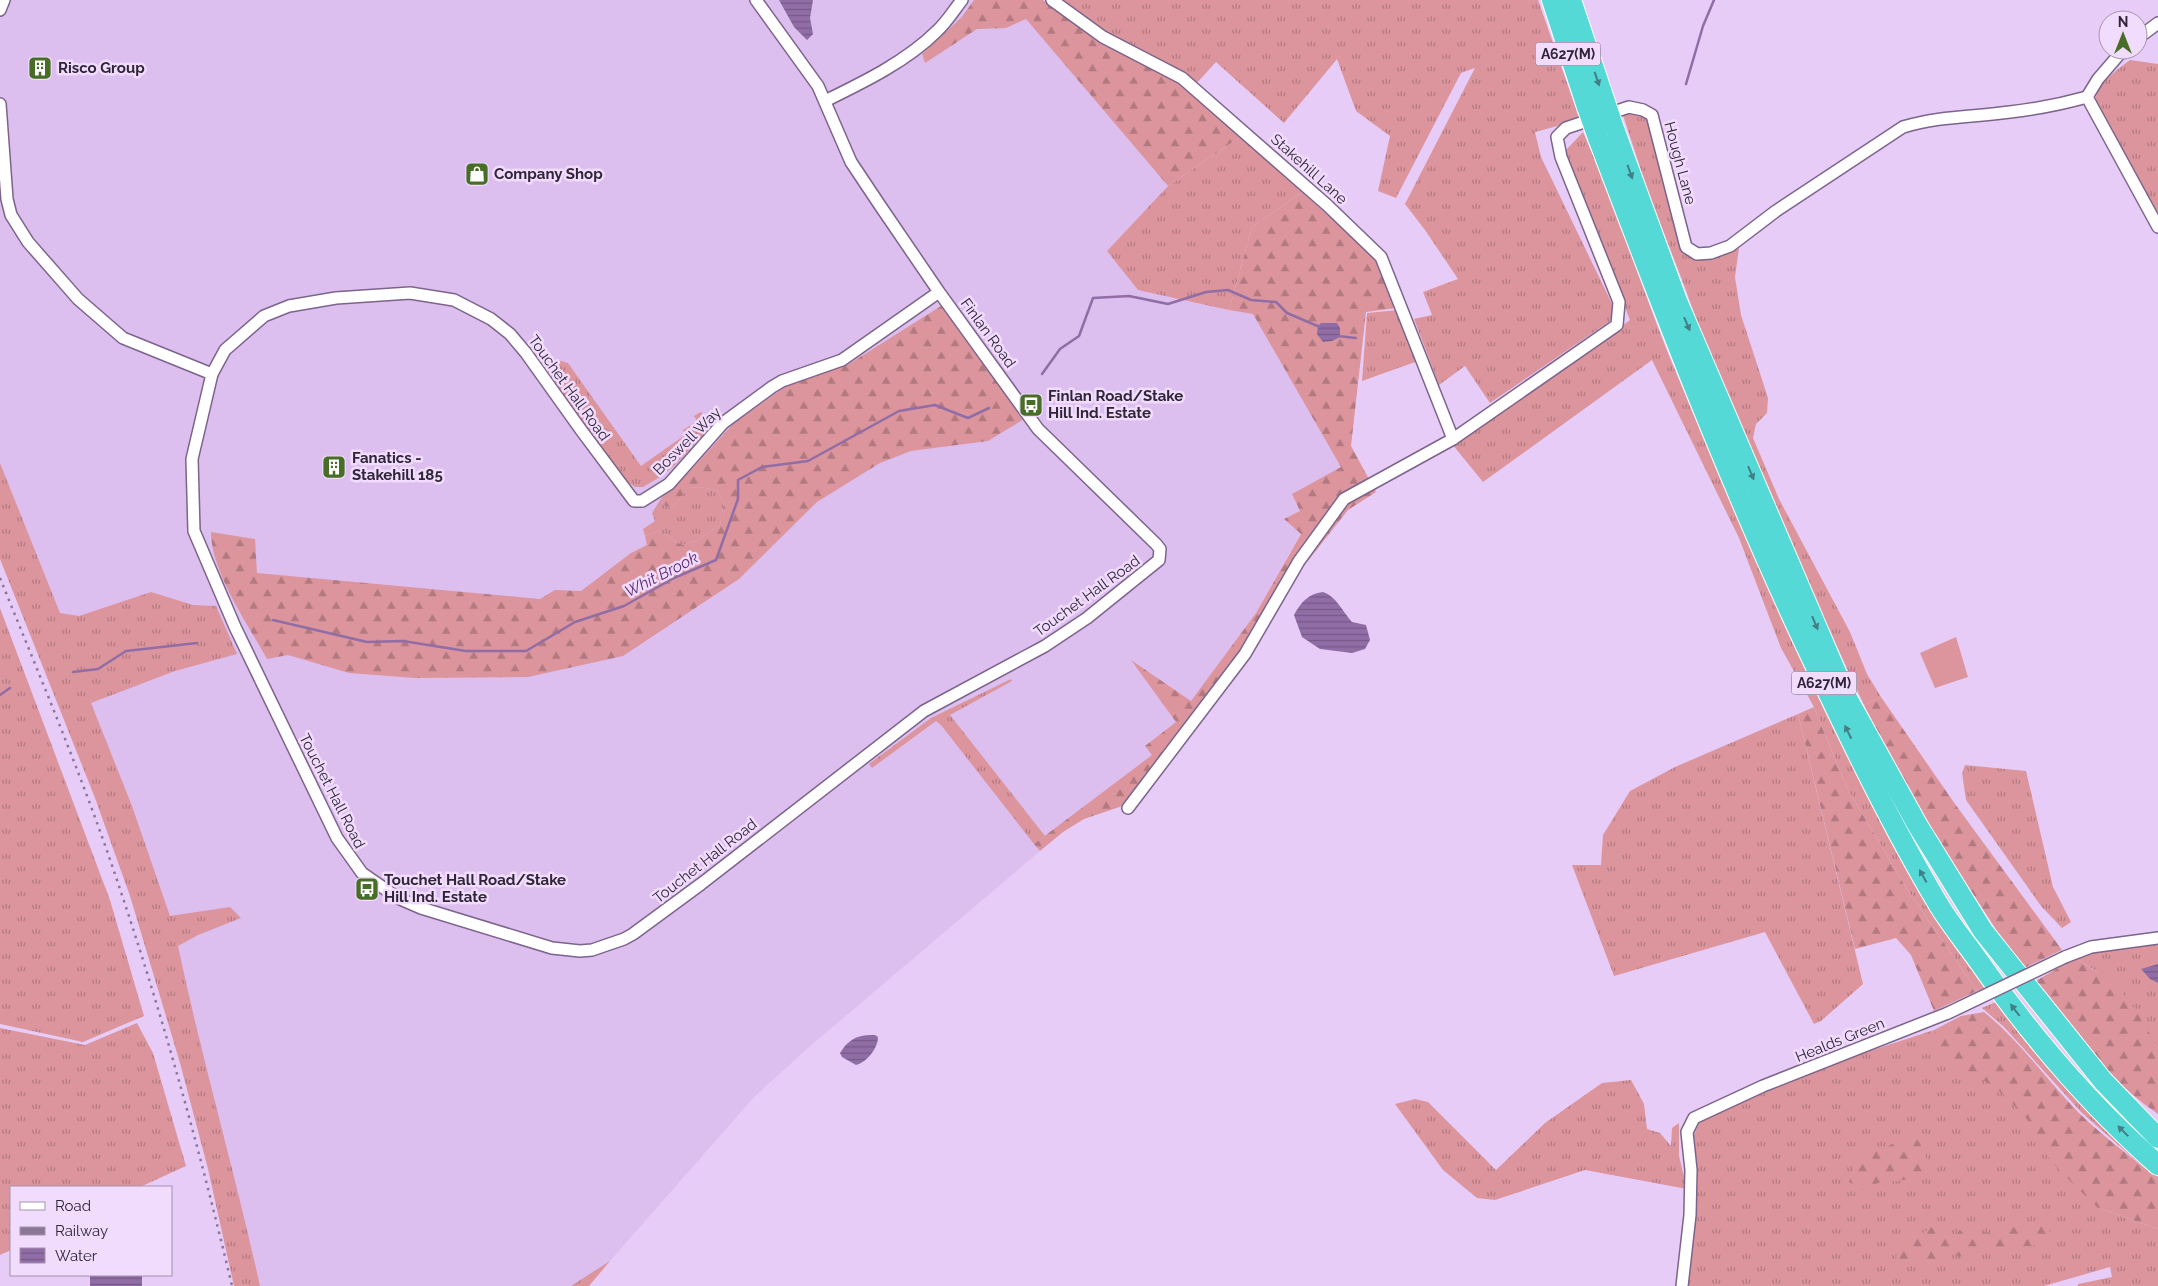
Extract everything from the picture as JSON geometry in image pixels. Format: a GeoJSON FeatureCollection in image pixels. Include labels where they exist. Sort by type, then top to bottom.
{"type":"FeatureCollection","features":[{"type":"Feature","properties":{"kind":"highway","name":"A627(M)"},"geometry":{"type":"LineString","coordinates":[[1551,0],[1567,49],[1596,105]]}},
{"type":"Feature","properties":{"kind":"highway","name":"A627(M)"},"geometry":{"type":"LineString","coordinates":[[1572,2],[1596,105],[1605,132],[1736,491],[1796,624],[1886,810],[1938,904],[1992,980],[2069,1075],[2110,1119],[2158,1165]]}},
{"type":"Feature","properties":{"kind":"highway","name":"A627(M)"},"geometry":{"type":"LineString","coordinates":[[1605,132],[1848,698],[1918,826],[1983,931],[2103,1081],[2158,1138]]}},
{"type":"Feature","properties":{"kind":"street"},"geometry":{"type":"LineString","coordinates":[[0,10],[4,0]]}},
{"type":"Feature","properties":{"kind":"street","name":"Finlan Road"},"geometry":{"type":"LineString","coordinates":[[756,0],[818,86],[851,162],[939,292],[1038,430],[1156,544],[1160,550],[1160,555]]}},
{"type":"Feature","properties":{"kind":"street"},"geometry":{"type":"LineString","coordinates":[[825,102],[855,87],[926,41],[939,29],[962,0]]}},
{"type":"Feature","properties":{"kind":"street","name":"Stakehill Lane"},"geometry":{"type":"LineString","coordinates":[[1052,0],[1103,37],[1182,78],[1328,205],[1381,257],[1452,439]]}},
{"type":"Feature","properties":{"kind":"street"},"geometry":{"type":"LineString","coordinates":[[2115,60],[2098,78],[2087,98],[2158,227]]}},
{"type":"Feature","properties":{"kind":"street","name":"Hough Lane"},"geometry":{"type":"LineString","coordinates":[[1452,439],[1616,324],[1618,302],[1561,157],[1557,137],[1566,128],[1629,107],[1643,110],[1652,115],[1686,247],[1697,254],[1711,253],[1730,246],[1776,211],[1903,127],[1925,120],[2011,112],[2087,98]]}},
{"type":"Feature","properties":{"kind":"street"},"geometry":{"type":"LineString","coordinates":[[0,104],[6,200],[11,215],[28,242],[78,299],[123,338],[212,374]]}},
{"type":"Feature","properties":{"kind":"street","name":"Boswell Way"},"geometry":{"type":"LineString","coordinates":[[634,501],[642,501],[669,484],[723,423],[772,387],[782,381],[842,360],[939,292]]}},
{"type":"Feature","properties":{"kind":"street","name":"Touchet Hall Road"},"geometry":{"type":"LineString","coordinates":[[634,501],[526,353],[510,334],[491,319],[454,300],[410,293],[336,298],[289,306],[264,316],[225,350],[212,374],[192,459],[194,531],[235,626],[337,838],[362,874],[398,898],[428,910],[552,948],[580,951],[592,950],[633,934],[701,884],[909,722],[948,697],[1045,646],[1088,618],[1156,565],[1160,555]]}},
{"type":"Feature","properties":{"kind":"street"},"geometry":{"type":"LineString","coordinates":[[1128,808],[1245,654],[1299,561],[1344,499],[1452,439]]}},
{"type":"Feature","properties":{"kind":"street","name":"Healds Green"},"geometry":{"type":"LineString","coordinates":[[1682,1286],[1690,1215],[1691,1170],[1687,1132],[1694,1118],[1763,1086],[1948,1013],[2091,947],[2158,938]]}},
{"type":"Feature","properties":{"kind":"shaded area"},"geometry":{"type":"Polygon","coordinates":[[[0,0],[1011,0],[1168,186],[1107,251],[1257,312],[1341,467],[1292,494],[1300,511],[1284,519],[1301,533],[1256,613],[1191,702],[1133,662],[1176,722],[1145,746],[1153,754],[1035,844],[1040,851],[809,1047],[754,1097],[610,1261],[579,1286],[240,1286],[156,923],[0,489],[0,0]]]}},
{"type":"Feature","properties":{"kind":"green space"},"geometry":{"type":"Polygon","coordinates":[[[974,0],[1043,0],[1106,46],[1180,82],[1240,137],[1168,186],[1026,19],[1006,28],[977,29],[925,63],[922,54],[961,18],[974,0]]]}},
{"type":"Feature","properties":{"kind":"green space"},"geometry":{"type":"Polygon","coordinates":[[[1059,0],[1538,0],[1580,120],[1535,132],[1541,157],[1614,308],[1610,321],[1490,403],[1465,366],[1439,385],[1414,319],[1432,315],[1423,292],[1458,279],[1405,204],[1475,68],[1461,73],[1396,198],[1378,191],[1390,136],[1356,111],[1337,59],[1284,123],[1216,62],[1195,85],[1091,24],[1059,0]]]}},
{"type":"Feature","properties":{"kind":"green space"},"geometry":{"type":"Polygon","coordinates":[[[2130,60],[2158,64],[2158,213],[2095,101],[2104,82],[2130,60]]]}},
{"type":"Feature","properties":{"kind":"green space"},"geometry":{"type":"Polygon","coordinates":[[[1639,112],[1650,121],[1677,230],[1686,255],[1712,257],[1739,248],[1735,277],[1741,315],[1768,398],[1767,413],[1756,424],[1753,438],[1779,499],[1850,632],[1867,674],[1881,697],[1864,705],[1794,554],[1710,358],[1648,192],[1623,115],[1639,112]]]}},
{"type":"Feature","properties":{"kind":"green space"},"geometry":{"type":"Polygon","coordinates":[[[1583,132],[1607,189],[1672,363],[1748,543],[1801,661],[1858,778],[1899,855],[1985,988],[1977,991],[1905,886],[1847,788],[1814,707],[1781,648],[1739,538],[1652,360],[1483,482],[1452,444],[1488,421],[1630,320],[1565,155],[1567,149],[1583,132]]]}},
{"type":"Feature","properties":{"kind":"green space"},"geometry":{"type":"Polygon","coordinates":[[[1240,137],[1302,192],[1252,227],[1229,310],[1138,290],[1107,251],[1168,186],[1240,137]]]}},
{"type":"Feature","properties":{"kind":"green space"},"geometry":{"type":"Polygon","coordinates":[[[1302,192],[1379,261],[1397,308],[1366,312],[1351,446],[1376,492],[1348,510],[1296,576],[1244,664],[1143,799],[1084,819],[1063,832],[1040,851],[1034,844],[1152,755],[1145,746],[1176,722],[1131,660],[1191,701],[1256,613],[1301,534],[1284,519],[1300,511],[1292,494],[1341,467],[1253,314],[1229,310],[1252,227],[1302,192]]]}},
{"type":"Feature","properties":{"kind":"green space"},"geometry":{"type":"Polygon","coordinates":[[[941,306],[1024,419],[988,441],[911,451],[880,463],[817,502],[739,579],[623,656],[528,677],[415,678],[349,673],[288,655],[267,659],[232,597],[217,564],[211,532],[255,539],[257,573],[540,599],[555,590],[581,591],[631,553],[647,545],[645,536],[659,531],[682,545],[696,541],[720,525],[724,503],[717,490],[699,487],[689,488],[672,508],[663,505],[662,497],[689,472],[733,424],[789,384],[849,364],[941,306]]]}},
{"type":"Feature","properties":{"kind":"green space"},"geometry":{"type":"Polygon","coordinates":[[[1398,310],[1418,361],[1362,381],[1367,313],[1398,310]]]}},
{"type":"Feature","properties":{"kind":"green space"},"geometry":{"type":"Polygon","coordinates":[[[551,358],[568,363],[641,466],[685,435],[683,430],[697,421],[694,416],[701,412],[709,419],[710,428],[673,467],[643,487],[635,487],[625,480],[611,462],[542,363],[551,358]]]}},
{"type":"Feature","properties":{"kind":"green space"},"geometry":{"type":"Polygon","coordinates":[[[0,463],[60,613],[79,616],[151,592],[193,605],[216,606],[237,654],[175,671],[91,703],[132,806],[170,916],[230,907],[241,918],[198,935],[178,946],[260,1286],[234,1286],[208,1169],[180,1063],[130,896],[95,798],[0,559],[0,463]]]}},
{"type":"Feature","properties":{"kind":"green space"},"geometry":{"type":"Polygon","coordinates":[[[699,487],[717,490],[724,503],[720,525],[696,541],[682,545],[659,531],[645,536],[643,529],[655,521],[652,513],[662,497],[663,505],[672,508],[689,488],[699,487]]]}},
{"type":"Feature","properties":{"kind":"green space"},"geometry":{"type":"Polygon","coordinates":[[[0,608],[110,900],[144,1016],[83,1042],[0,1024],[0,608]]]}},
{"type":"Feature","properties":{"kind":"green space"},"geometry":{"type":"Polygon","coordinates":[[[1956,637],[1968,677],[1935,688],[1920,653],[1956,637]]]}},
{"type":"Feature","properties":{"kind":"green space"},"geometry":{"type":"Polygon","coordinates":[[[1011,679],[1012,681],[950,715],[1045,836],[1034,844],[936,721],[872,768],[869,764],[931,718],[1011,679]]]}},
{"type":"Feature","properties":{"kind":"green space"},"geometry":{"type":"Polygon","coordinates":[[[1881,697],[1955,804],[2062,950],[2022,969],[1910,798],[1864,705],[1881,697]]]}},
{"type":"Feature","properties":{"kind":"green space"},"geometry":{"type":"Polygon","coordinates":[[[1814,707],[1847,788],[1905,886],[1977,991],[1934,1011],[1911,955],[1896,938],[1855,949],[1798,714],[1814,707]]]}},
{"type":"Feature","properties":{"kind":"green space"},"geometry":{"type":"Polygon","coordinates":[[[1798,714],[1863,984],[1821,1021],[1814,1024],[1765,932],[1614,976],[1572,865],[1601,865],[1603,835],[1630,791],[1675,767],[1798,714]]]}},
{"type":"Feature","properties":{"kind":"green space"},"geometry":{"type":"Polygon","coordinates":[[[1965,765],[2026,771],[2053,887],[2071,922],[2062,928],[2041,906],[1966,800],[1962,773],[1965,765]]]}},
{"type":"Feature","properties":{"kind":"green space"},"geometry":{"type":"Polygon","coordinates":[[[2158,941],[2158,1048],[2096,971],[2075,958],[2099,950],[2158,941]]]}},
{"type":"Feature","properties":{"kind":"green space"},"geometry":{"type":"Polygon","coordinates":[[[2075,958],[2116,984],[2139,1015],[2158,1048],[2158,1114],[2122,1086],[2106,1070],[2074,1037],[2029,985],[2075,958]]]}},
{"type":"Feature","properties":{"kind":"green space"},"geometry":{"type":"Polygon","coordinates":[[[1998,1001],[2085,1107],[2158,1177],[2158,1180],[2081,1112],[2004,1027],[1982,1008],[1998,1001]]]}},
{"type":"Feature","properties":{"kind":"green space"},"geometry":{"type":"Polygon","coordinates":[[[1984,1012],[2009,1035],[2079,1113],[2158,1180],[2158,1229],[2098,1208],[2061,1172],[2032,1138],[2034,1127],[2013,1104],[1981,1078],[1955,1066],[1939,1062],[1934,1030],[1961,1016],[1984,1012]]]}},
{"type":"Feature","properties":{"kind":"green space"},"geometry":{"type":"Polygon","coordinates":[[[137,1023],[153,1053],[186,1166],[142,1186],[10,1186],[10,1250],[0,1255],[0,1028],[85,1045],[137,1023]]]}},
{"type":"Feature","properties":{"kind":"green space"},"geometry":{"type":"Polygon","coordinates":[[[1934,1030],[2032,1112],[2098,1208],[2158,1229],[2158,1286],[2078,1286],[2078,1284],[2112,1277],[2110,1267],[2044,1286],[1688,1286],[1693,1247],[1697,1184],[1694,1135],[1699,1123],[1715,1114],[1833,1063],[1934,1030]]]}},
{"type":"Feature","properties":{"kind":"green space"},"geometry":{"type":"Polygon","coordinates":[[[1631,1080],[1644,1104],[1647,1129],[1660,1133],[1671,1146],[1672,1128],[1679,1123],[1679,1156],[1687,1189],[1585,1170],[1495,1200],[1477,1198],[1443,1170],[1395,1104],[1415,1099],[1428,1102],[1496,1170],[1545,1123],[1602,1083],[1631,1080]]]}},
{"type":"Feature","properties":{"kind":"green space"},"geometry":{"type":"Polygon","coordinates":[[[1904,1134],[1913,1134],[1923,1149],[1928,1164],[1928,1177],[1878,1183],[1863,1190],[1849,1182],[1854,1166],[1864,1151],[1886,1147],[1904,1134]]]}},
{"type":"Feature","properties":{"kind":"green space"},"geometry":{"type":"Polygon","coordinates":[[[2037,1222],[2048,1226],[2052,1240],[2041,1244],[1958,1257],[1956,1251],[1945,1260],[1907,1265],[1896,1260],[1897,1245],[1914,1239],[1935,1225],[1950,1232],[1949,1240],[1956,1236],[1959,1231],[1993,1233],[2012,1227],[2027,1230],[2037,1222]]]}},
{"type":"Feature","properties":{"kind":"green space"},"geometry":{"type":"Polygon","coordinates":[[[610,1261],[589,1286],[571,1286],[610,1261]]]}},
{"type":"Feature","properties":{"kind":"water"},"geometry":{"type":"Polygon","coordinates":[[[779,0],[813,0],[810,18],[813,34],[807,40],[794,27],[779,0]]]}},
{"type":"Feature","properties":{"kind":"water"},"geometry":{"type":"Polygon","coordinates":[[[1321,323],[1337,323],[1340,328],[1340,337],[1332,341],[1323,342],[1317,334],[1318,326],[1321,323]]]}},
{"type":"Feature","properties":{"kind":"water"},"geometry":{"type":"Polygon","coordinates":[[[1323,592],[1336,601],[1352,622],[1366,625],[1370,640],[1365,649],[1352,653],[1320,649],[1302,637],[1294,615],[1305,599],[1323,592]]]}},
{"type":"Feature","properties":{"kind":"water"},"geometry":{"type":"Polygon","coordinates":[[[2158,964],[2158,983],[2150,979],[2141,969],[2158,964]]]}},
{"type":"Feature","properties":{"kind":"water"},"geometry":{"type":"Polygon","coordinates":[[[864,1035],[875,1035],[878,1037],[876,1046],[864,1061],[856,1065],[842,1057],[840,1053],[843,1048],[854,1038],[864,1035]]]}},
{"type":"Feature","properties":{"kind":"water"},"geometry":{"type":"Polygon","coordinates":[[[90,1276],[142,1276],[142,1286],[90,1286],[90,1276]]]}},
{"type":"Feature","properties":{"kind":"waterway","name":"Whit Brook"},"geometry":{"type":"LineString","coordinates":[[1686,84],[1703,26],[1714,0]]}},
{"type":"Feature","properties":{"kind":"waterway","name":"Whit Brook"},"geometry":{"type":"LineString","coordinates":[[1042,374],[1060,349],[1079,336],[1093,298],[1129,296],[1168,304],[1206,292],[1228,290],[1251,300],[1276,302],[1287,313],[1320,327]]}},
{"type":"Feature","properties":{"kind":"waterway","name":"Whit Brook"},"geometry":{"type":"LineString","coordinates":[[1338,336],[1356,338]]}},
{"type":"Feature","properties":{"kind":"waterway","name":"Whit Brook"},"geometry":{"type":"LineString","coordinates":[[273,620],[367,642],[403,641],[466,651],[526,651],[575,622],[624,606],[674,578],[716,560],[738,499],[738,480],[762,467],[808,461],[899,411],[935,405],[968,418],[989,408]]}},
{"type":"Feature","properties":{"kind":"waterway","name":"Whit Brook"},"geometry":{"type":"LineString","coordinates":[[73,672],[98,669],[126,651],[197,643]]}},
{"type":"Feature","properties":{"kind":"waterway","name":"Whit Brook"},"geometry":{"type":"LineString","coordinates":[[0,695],[10,688]]}},
{"type":"Feature","properties":{"kind":"railway"},"geometry":{"type":"LineString","coordinates":[[0,578],[81,780],[142,956],[205,1175],[232,1286]]}},
{"type":"Feature","properties":{"kind":"place","name":"Risco Group"},"geometry":{"type":"Point","coordinates":[40,68]}},
{"type":"Feature","properties":{"kind":"place","name":"Company Shop"},"geometry":{"type":"Point","coordinates":[477,174]}},
{"type":"Feature","properties":{"kind":"place","name":"Finlan Road/Stake Hill Ind. Estate"},"geometry":{"type":"Point","coordinates":[1031,405]}},
{"type":"Feature","properties":{"kind":"place","name":"Fanatics - Stakehill 185"},"geometry":{"type":"Point","coordinates":[334,467]}},
{"type":"Feature","properties":{"kind":"place","name":"Touchet Hall Road/Stake Hill Ind. Estate"},"geometry":{"type":"Point","coordinates":[367,889]}}]}
